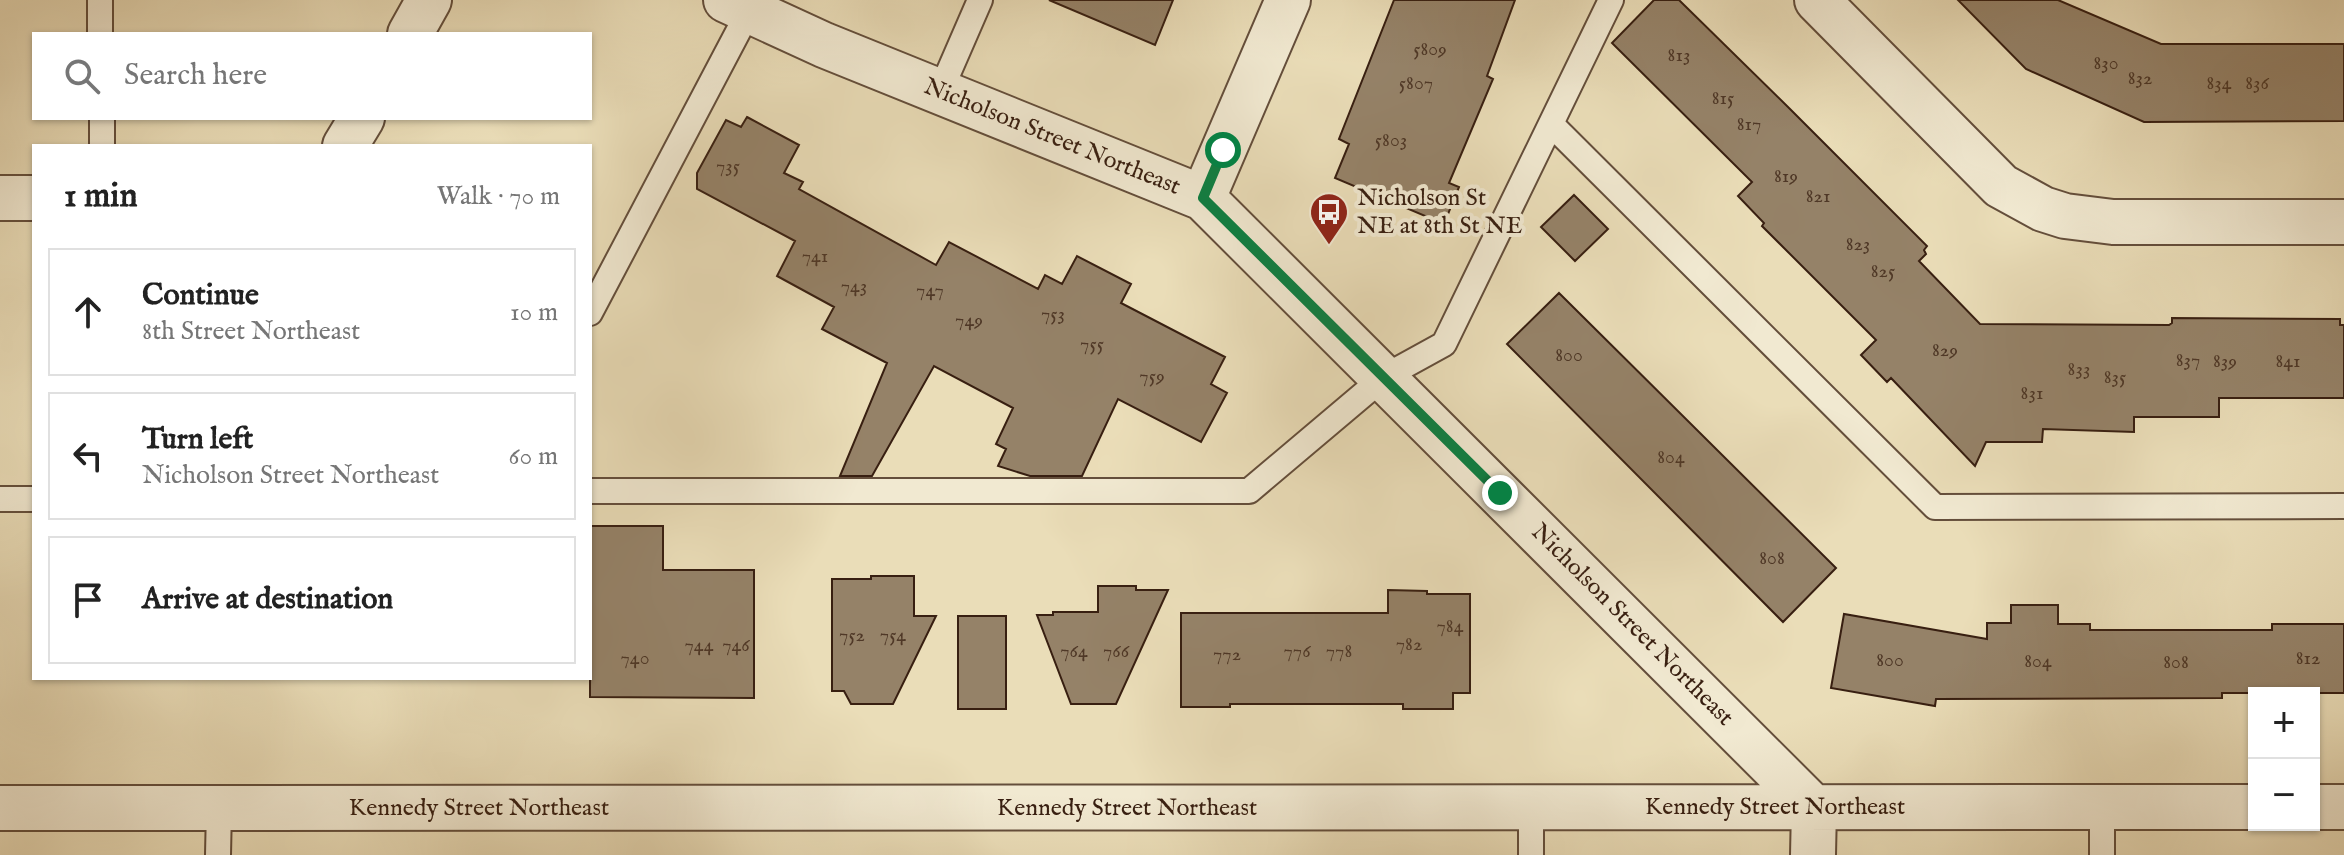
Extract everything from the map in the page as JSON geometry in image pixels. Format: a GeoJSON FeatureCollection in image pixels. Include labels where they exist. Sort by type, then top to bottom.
{"type":"FeatureCollection","features":[{"type":"Feature","properties":{"kind":"street"},"geometry":{"type":"LineString","coordinates":[[411,32],[429,0]]}},
{"type":"Feature","properties":{"kind":"street"},"geometry":{"type":"LineString","coordinates":[[1203,198],[1288,0]]}},
{"type":"Feature","properties":{"kind":"street"},"geometry":{"type":"LineString","coordinates":[[1817,0],[2001,186],[2043,209],[2065,216],[2113,222],[2344,222]]}},
{"type":"Feature","properties":{"kind":"street","name":"Nicholson Street Northeast"},"geometry":{"type":"LineString","coordinates":[[738,5],[824,45],[1203,198],[1814,808]]}},
{"type":"Feature","properties":{"kind":"street"},"geometry":{"type":"LineString","coordinates":[[346,144],[361,120]]}},
{"type":"Feature","properties":{"kind":"street"},"geometry":{"type":"LineString","coordinates":[[0,198],[32,198]]}},
{"type":"Feature","properties":{"kind":"street","name":"Kennedy Street Northeast"},"geometry":{"type":"LineString","coordinates":[[0,808],[2248,807]]}},
{"type":"Feature","properties":{"kind":"street"},"geometry":{"type":"LineString","coordinates":[[2320,807],[2344,807]]}},
{"type":"Feature","properties":{"kind":"street"},"geometry":{"type":"LineString","coordinates":[[1813,855],[1814,808]]}},
{"type":"Feature","properties":{"kind":"lane"},"geometry":{"type":"LineString","coordinates":[[100,0],[100,32]]}},
{"type":"Feature","properties":{"kind":"lane"},"geometry":{"type":"LineString","coordinates":[[940,92],[980,0]]}},
{"type":"Feature","properties":{"kind":"lane"},"geometry":{"type":"LineString","coordinates":[[592,491],[1249,491],[1384,377],[1444,344],[1611,0]]}},
{"type":"Feature","properties":{"kind":"lane"},"geometry":{"type":"LineString","coordinates":[[592,309],[738,5]]}},
{"type":"Feature","properties":{"kind":"lane"},"geometry":{"type":"LineString","coordinates":[[102,120],[102,144]]}},
{"type":"Feature","properties":{"kind":"lane"},"geometry":{"type":"LineString","coordinates":[[1551,124],[1935,507],[2344,506]]}},
{"type":"Feature","properties":{"kind":"lane"},"geometry":{"type":"LineString","coordinates":[[0,499],[32,499]]}},
{"type":"Feature","properties":{"kind":"lane"},"geometry":{"type":"LineString","coordinates":[[2102,807],[2102,855]]}},
{"type":"Feature","properties":{"kind":"lane"},"geometry":{"type":"LineString","coordinates":[[218,855],[219,808]]}},
{"type":"Feature","properties":{"kind":"lane"},"geometry":{"type":"LineString","coordinates":[[1531,808],[1531,855]]}},
{"type":"Feature","properties":{"kind":"building"},"geometry":{"type":"Polygon","coordinates":[[[1049,0],[1173,0],[1155,45],[1049,0]]]}},
{"type":"Feature","properties":{"kind":"building"},"geometry":{"type":"Polygon","coordinates":[[[1394,0],[1515,0],[1487,76],[1493,79],[1449,183],[1459,187],[1444,224],[1335,178],[1349,144],[1339,139],[1394,0]]]}},
{"type":"Feature","properties":{"kind":"building"},"geometry":{"type":"Polygon","coordinates":[[[1654,0],[1679,0],[1789,108],[1927,246],[1924,250],[1926,254],[1919,261],[1980,324],[2169,325],[2172,318],[2340,319],[2340,325],[2344,325],[2344,398],[2219,398],[2219,417],[2134,417],[2134,432],[2043,429],[2042,442],[1986,442],[1975,466],[1891,378],[1887,382],[1861,355],[1876,340],[1762,226],[1764,223],[1738,196],[1752,182],[1612,43],[1654,0]]]}},
{"type":"Feature","properties":{"kind":"building"},"geometry":{"type":"Polygon","coordinates":[[[1958,0],[2058,0],[2161,44],[2344,44],[2344,121],[2144,122],[2026,69],[1958,0]]]}},
{"type":"Feature","properties":{"kind":"building"},"geometry":{"type":"Polygon","coordinates":[[[747,117],[799,145],[784,173],[803,182],[799,189],[936,265],[949,242],[1038,289],[1045,275],[1062,284],[1077,256],[1131,284],[1121,303],[1225,357],[1211,384],[1227,393],[1201,442],[1118,399],[1082,476],[1030,476],[998,466],[1006,449],[996,444],[1013,408],[934,366],[872,476],[840,476],[887,363],[822,329],[834,307],[777,276],[795,241],[697,189],[697,173],[726,120],[741,127],[747,117]]]}},
{"type":"Feature","properties":{"kind":"building"},"geometry":{"type":"Polygon","coordinates":[[[1574,195],[1608,229],[1575,261],[1541,227],[1574,195]]]}},
{"type":"Feature","properties":{"kind":"building"},"geometry":{"type":"Polygon","coordinates":[[[1559,293],[1836,568],[1783,622],[1507,344],[1559,293]]]}},
{"type":"Feature","properties":{"kind":"building"},"geometry":{"type":"Polygon","coordinates":[[[592,526],[663,526],[663,570],[754,570],[754,698],[590,697],[592,526]]]}},
{"type":"Feature","properties":{"kind":"building"},"geometry":{"type":"Polygon","coordinates":[[[871,576],[914,576],[914,616],[936,616],[893,704],[851,704],[844,691],[832,691],[832,579],[871,579],[871,576]]]}},
{"type":"Feature","properties":{"kind":"building"},"geometry":{"type":"Polygon","coordinates":[[[1098,586],[1168,590],[1116,704],[1071,704],[1037,615],[1098,612],[1098,586]]]}},
{"type":"Feature","properties":{"kind":"building"},"geometry":{"type":"Polygon","coordinates":[[[1388,590],[1470,594],[1470,693],[1453,693],[1453,709],[1403,709],[1403,704],[1181,707],[1181,613],[1388,613],[1388,590]]]}},
{"type":"Feature","properties":{"kind":"building"},"geometry":{"type":"Polygon","coordinates":[[[2011,605],[2058,605],[2058,624],[2090,624],[2090,630],[2272,630],[2272,624],[2344,624],[2344,693],[2320,693],[2320,687],[2248,687],[2248,693],[2222,693],[2222,698],[1936,699],[1935,706],[1831,688],[1844,614],[1987,639],[1987,623],[2011,623],[2011,605]]]}},
{"type":"Feature","properties":{"kind":"building"},"geometry":{"type":"Polygon","coordinates":[[[958,616],[1006,616],[1006,709],[958,709],[958,616]]]}},
{"type":"Feature","properties":{"kind":"place","name":"Nicholson St NE at 8th St NE"},"geometry":{"type":"Point","coordinates":[1329,246]}},
{"type":"Feature","properties":{"kind":"route"},"geometry":{"type":"LineString","coordinates":[[1223,150],[1203,198],[1500,493]]}}]}
